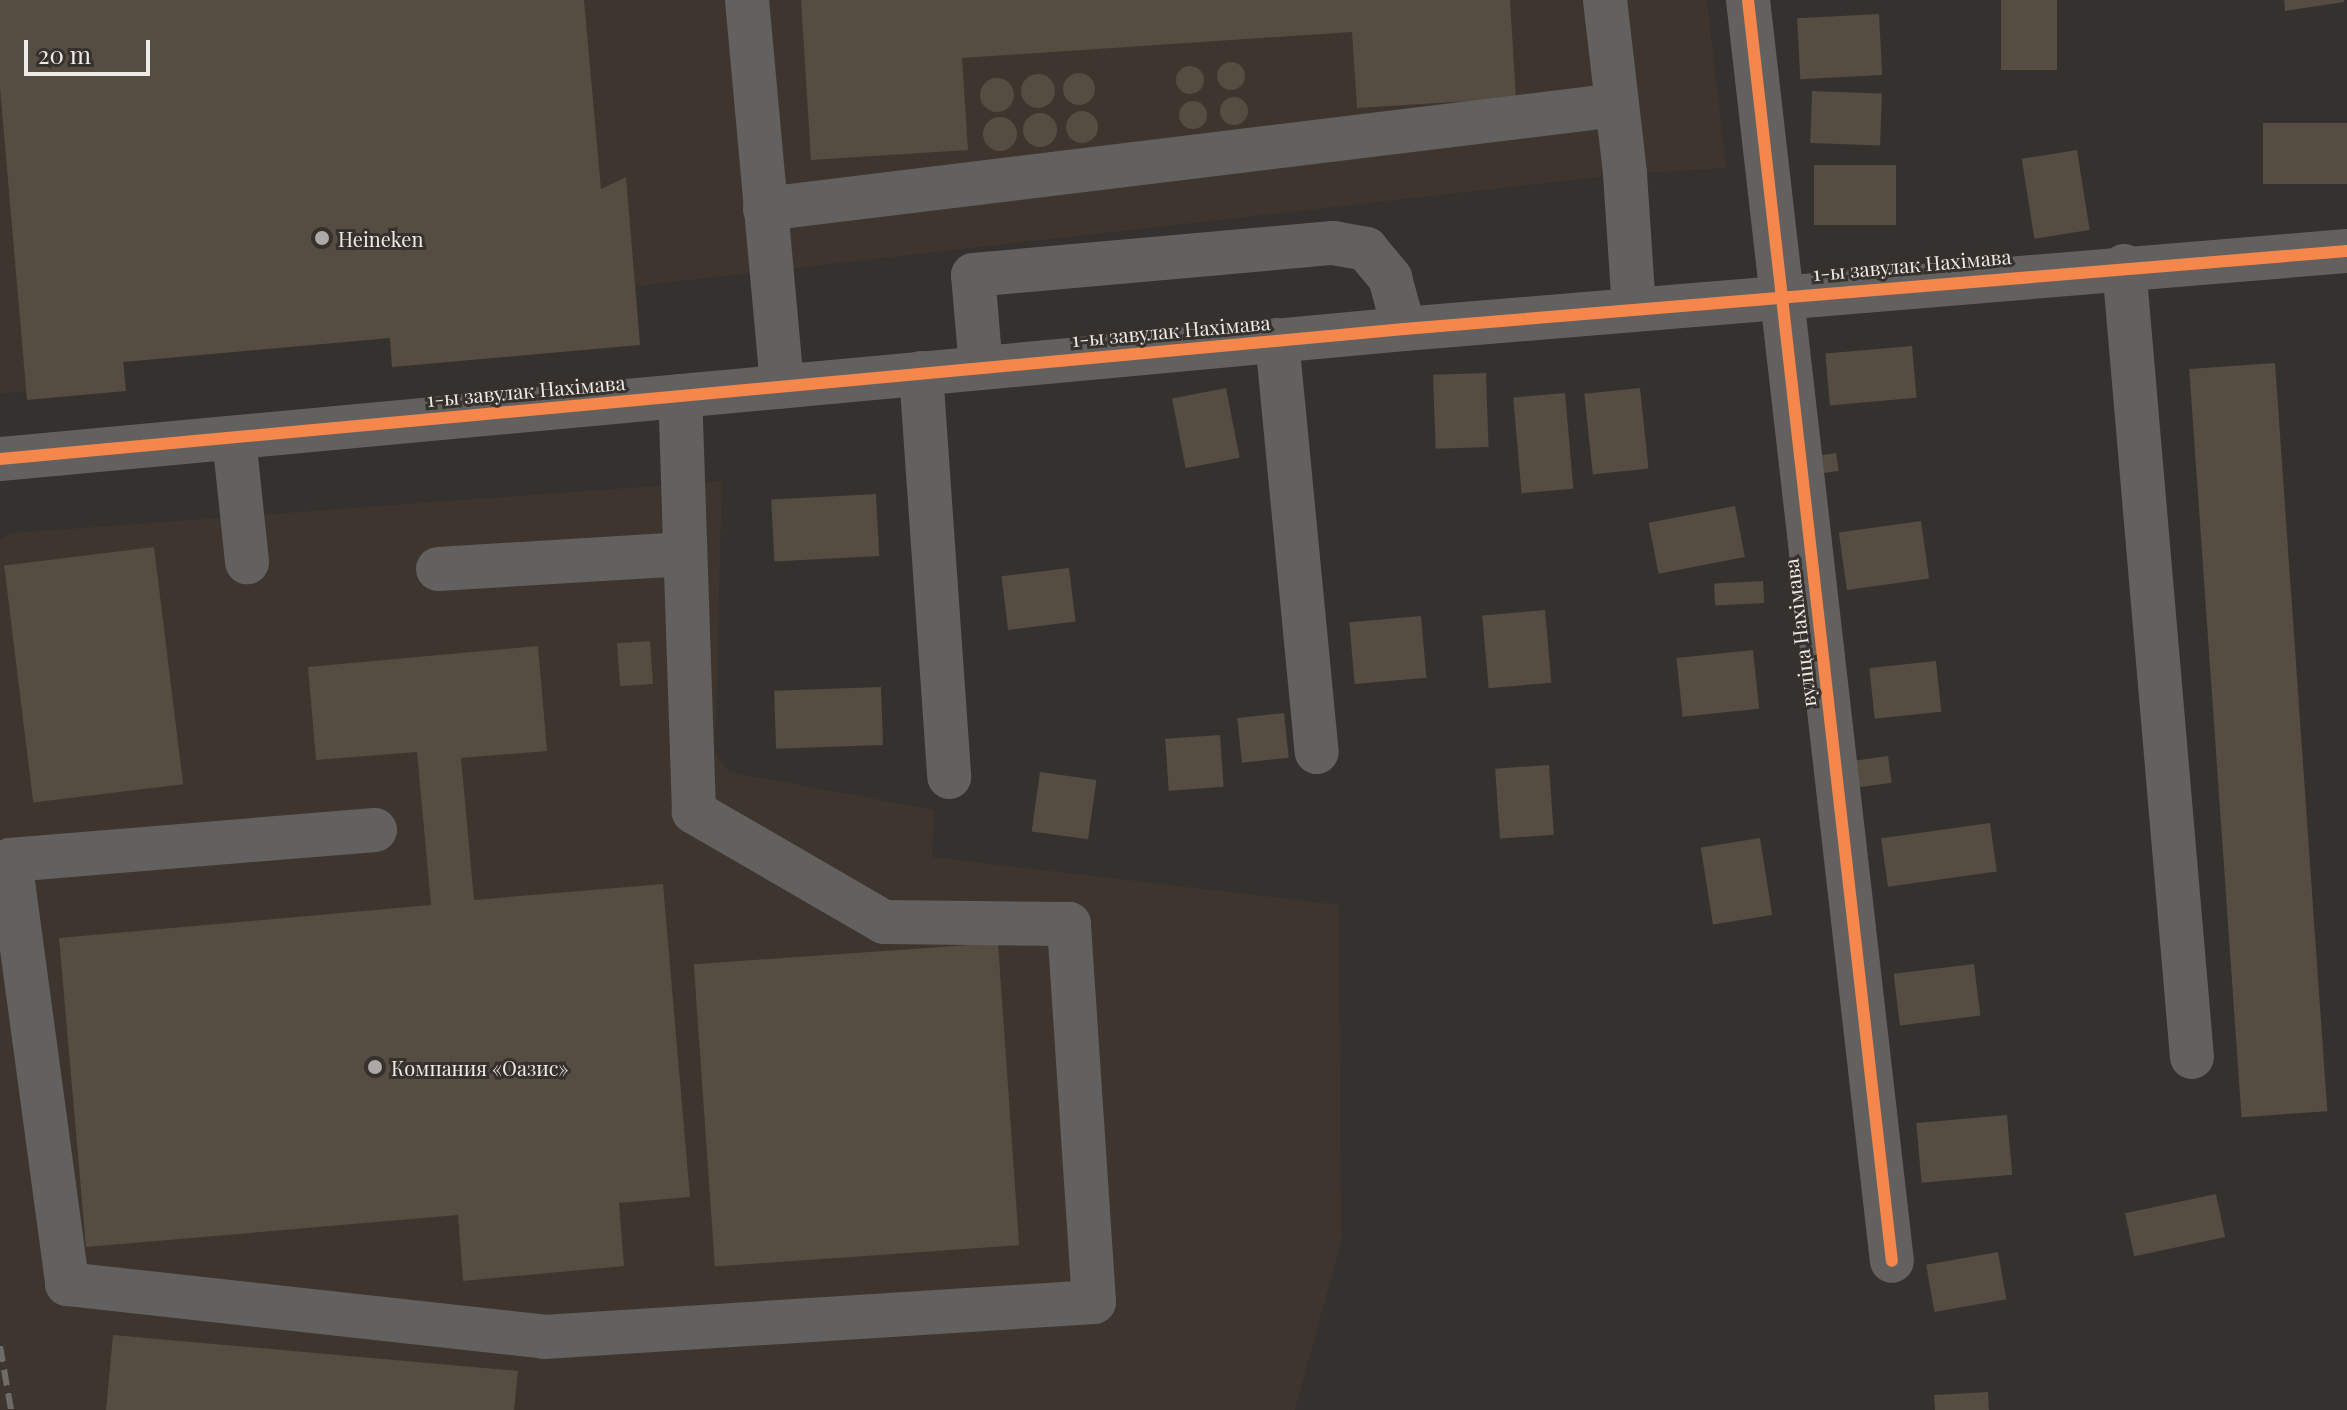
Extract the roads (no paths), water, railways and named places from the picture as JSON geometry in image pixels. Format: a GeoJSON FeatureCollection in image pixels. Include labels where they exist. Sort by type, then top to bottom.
{"type":"FeatureCollection","features":[{"type":"Feature","properties":{"kind":"street"},"geometry":{"type":"LineString","coordinates":[[747,0],[782,386]]}},
{"type":"Feature","properties":{"kind":"street"},"geometry":{"type":"LineString","coordinates":[[1605,0],[1634,309]]}},
{"type":"Feature","properties":{"kind":"street","name":"вуліца Нахімава"},"geometry":{"type":"LineString","coordinates":[[1748,0],[1779,296],[1892,1261]]}},
{"type":"Feature","properties":{"kind":"street"},"geometry":{"type":"LineString","coordinates":[[765,209],[1617,105]]}},
{"type":"Feature","properties":{"kind":"street"},"geometry":{"type":"LineString","coordinates":[[981,368],[973,275],[1333,243],[1366,249],[1382,268],[1390,278],[1404,329]]}},
{"type":"Feature","properties":{"kind":"street","name":"1-ы завулак Нахімава"},"geometry":{"type":"LineString","coordinates":[[0,459],[1277,340],[2124,266],[2347,251]]}},
{"type":"Feature","properties":{"kind":"street"},"geometry":{"type":"LineString","coordinates":[[2124,266],[2192,1057]]}},
{"type":"Feature","properties":{"kind":"street"},"geometry":{"type":"LineString","coordinates":[[1277,340],[1317,752]]}},
{"type":"Feature","properties":{"kind":"street"},"geometry":{"type":"LineString","coordinates":[[921,373],[949,777]]}},
{"type":"Feature","properties":{"kind":"street"},"geometry":{"type":"LineString","coordinates":[[375,830],[10,860],[67,1284],[544,1337],[1094,1302],[1069,924],[884,922],[694,812],[680,396]]}},
{"type":"Feature","properties":{"kind":"street"},"geometry":{"type":"LineString","coordinates":[[234,438],[247,562]]}},
{"type":"Feature","properties":{"kind":"street"},"geometry":{"type":"LineString","coordinates":[[438,569],[685,554]]}},
{"type":"Feature","properties":{"kind":"railway"},"geometry":{"type":"LineString","coordinates":[[0,1346],[11,1410]]}},
{"type":"Feature","properties":{"kind":"place","name":"Heineken"},"geometry":{"type":"Point","coordinates":[322,238]}},
{"type":"Feature","properties":{"kind":"place","name":"Компания «Оазис»"},"geometry":{"type":"Point","coordinates":[375,1067]}}]}
